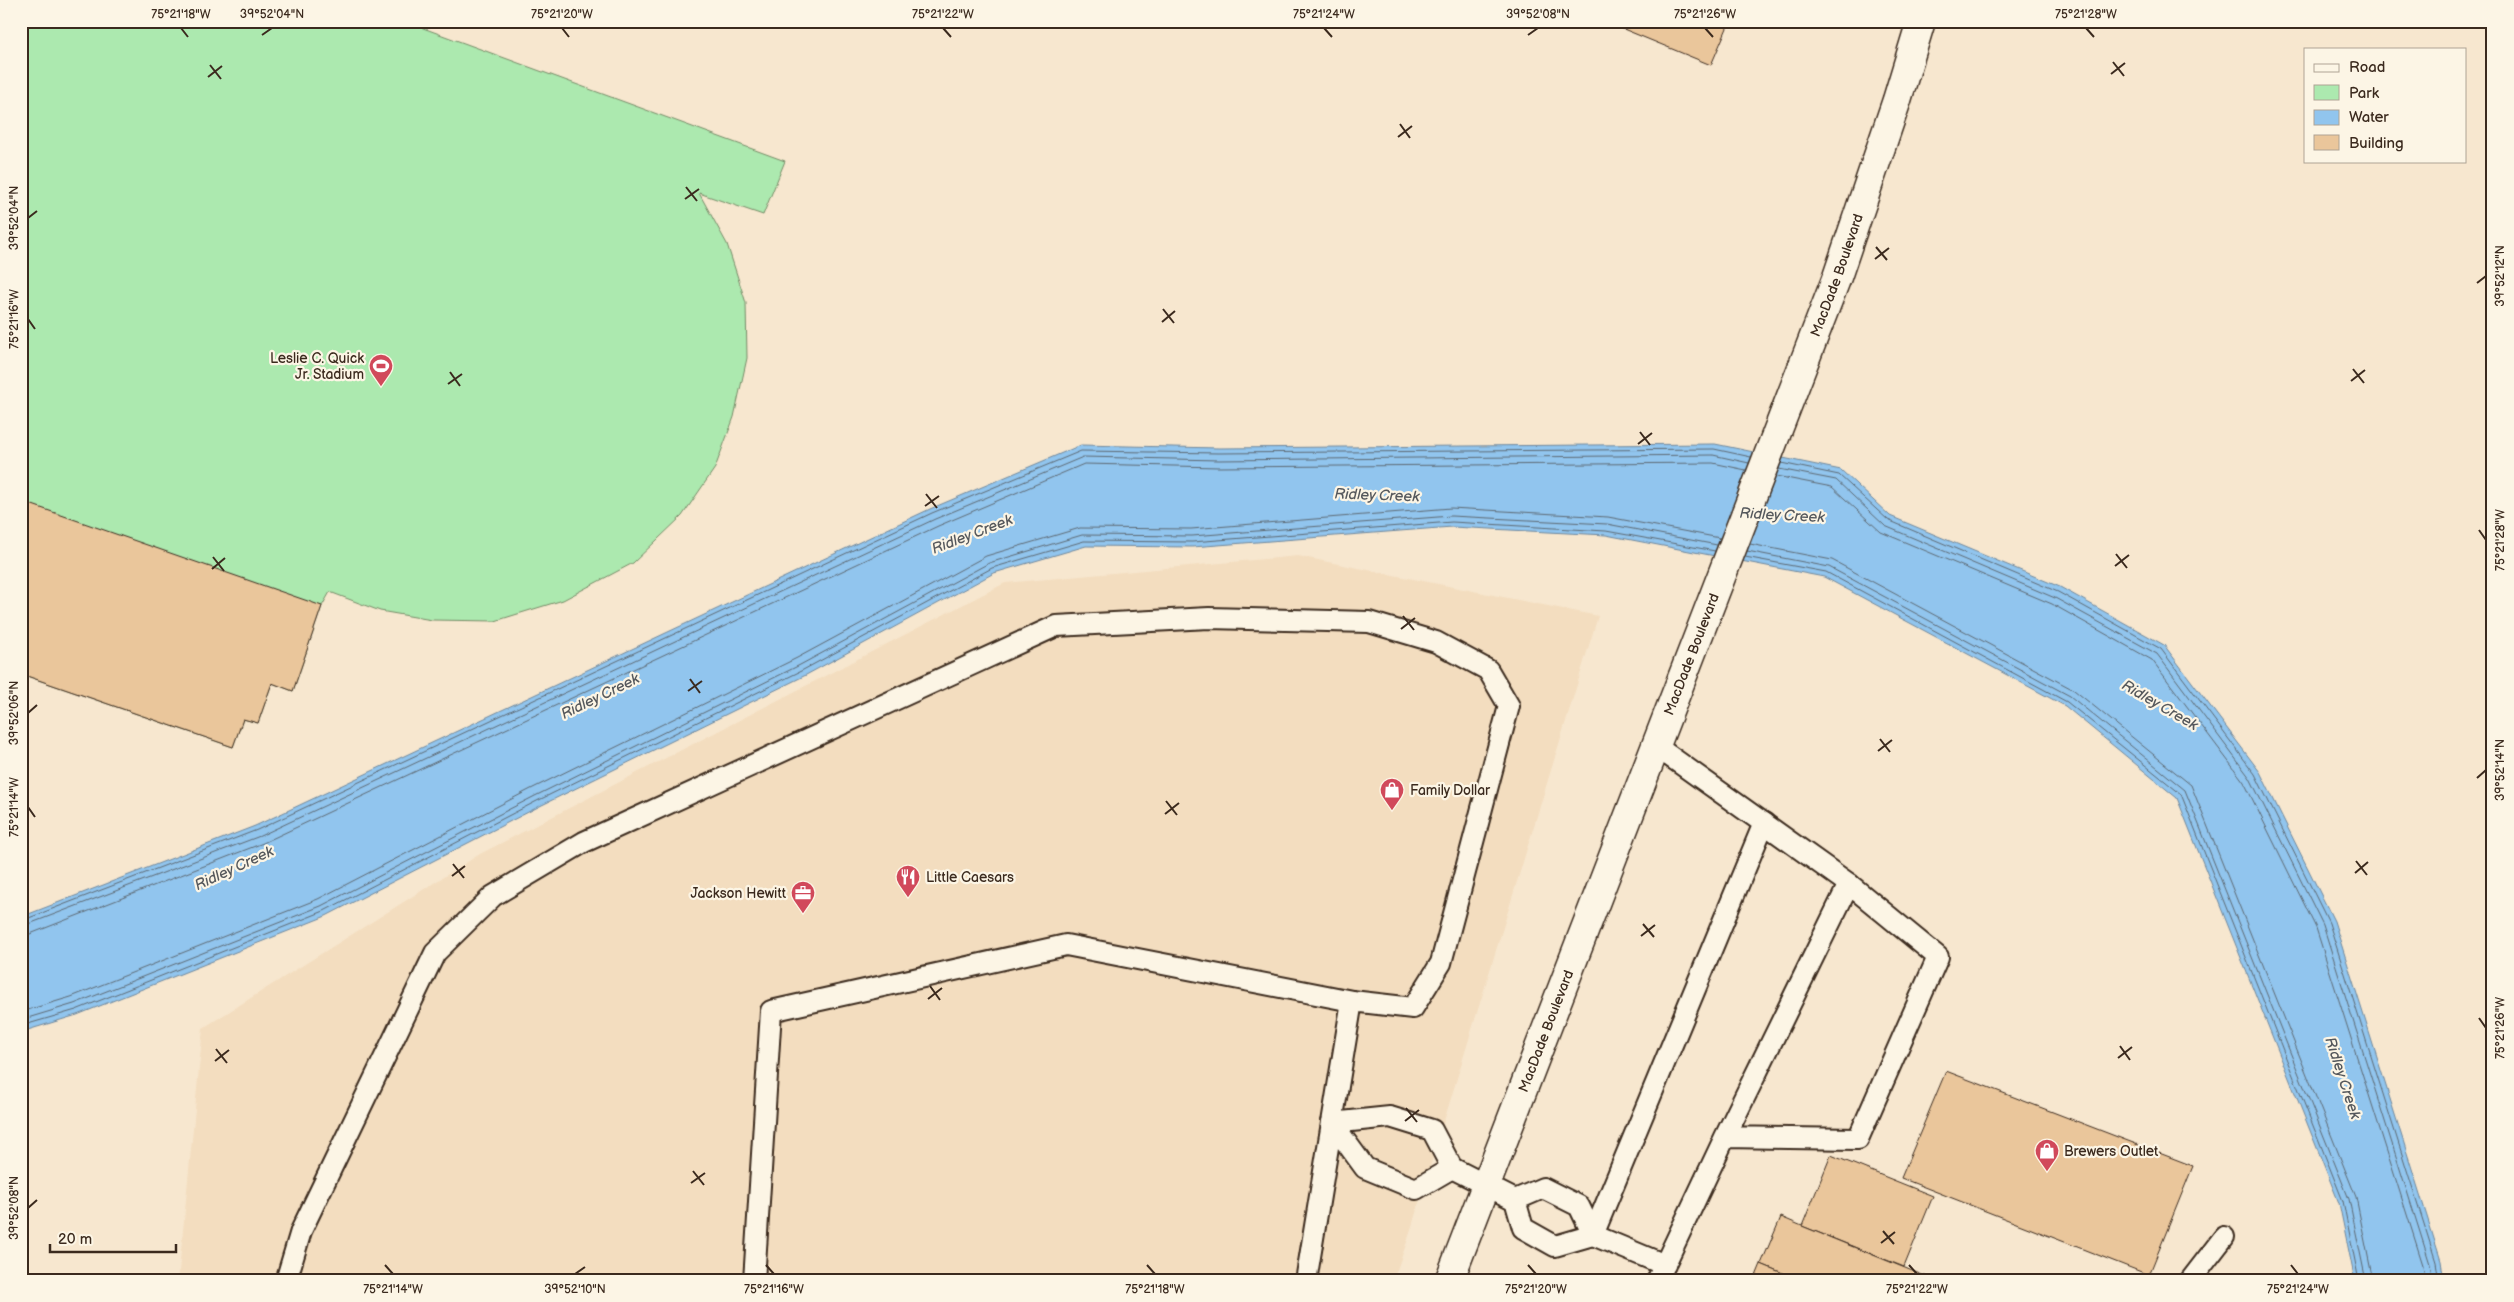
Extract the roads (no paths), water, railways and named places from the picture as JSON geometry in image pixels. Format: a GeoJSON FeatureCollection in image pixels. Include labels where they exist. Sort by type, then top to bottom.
{"type":"FeatureCollection","features":[{"type":"Feature","properties":{"kind":"main road","name":"MacDade Boulevard"},"geometry":{"type":"LineString","coordinates":[[1449,1281],[1657,748],[1837,277],[1898,100],[1921,21]]}},
{"type":"Feature","properties":{"kind":"lane"},"geometry":{"type":"LineString","coordinates":[[286,1281],[301,1230],[435,953],[493,896],[584,842],[1056,626],[1208,618],[1369,622],[1436,642],[1488,670],[1509,706],[1441,963],[1413,1008],[1352,1000],[1066,945],[770,1011],[754,1281]]}},
{"type":"Feature","properties":{"kind":"lane"},"geometry":{"type":"LineString","coordinates":[[1657,748],[1849,884],[1938,957],[1858,1139],[1725,1137]]}},
{"type":"Feature","properties":{"kind":"lane"},"geometry":{"type":"LineString","coordinates":[[1593,1235],[1764,824]]}},
{"type":"Feature","properties":{"kind":"lane"},"geometry":{"type":"LineString","coordinates":[[1515,1200],[1543,1188],[1579,1206],[1593,1235],[1661,1273],[1725,1137],[1849,884]]}},
{"type":"Feature","properties":{"kind":"lane"},"geometry":{"type":"LineString","coordinates":[[1306,1281],[1352,1000]]}},
{"type":"Feature","properties":{"kind":"lane"},"geometry":{"type":"LineString","coordinates":[[1332,1124],[1390,1117],[1432,1130],[1452,1168],[1515,1200],[1524,1228],[1555,1246],[1593,1235]]}},
{"type":"Feature","properties":{"kind":"lane"},"geometry":{"type":"LineString","coordinates":[[1332,1124],[1365,1168],[1416,1189],[1452,1168]]}},
{"type":"Feature","properties":{"kind":"lane"},"geometry":{"type":"LineString","coordinates":[[2190,1281],[2224,1237]]}},
{"type":"Feature","properties":{"kind":"water","name":"Ridley Creek"},"geometry":{"type":"Polygon","coordinates":[[[1715,444],[1841,470],[1890,516],[2060,587],[2164,645],[2260,772],[2334,921],[2441,1261],[2444,1281],[2355,1281],[2339,1203],[2177,798],[2065,706],[1824,577],[1606,535],[1452,527],[1192,547],[1086,546],[994,573],[806,675],[540,806],[326,916],[77,1015],[21,1032],[21,917],[255,826],[930,509],[1081,445],[1219,448],[1715,444]]]}},
{"type":"Feature","properties":{"kind":"place","name":"Leslie C. Quick Jr. Stadium"},"geometry":{"type":"Point","coordinates":[381,387]}},
{"type":"Feature","properties":{"kind":"place","name":"Family Dollar"},"geometry":{"type":"Point","coordinates":[1392,811]}},
{"type":"Feature","properties":{"kind":"place","name":"Little Caesars"},"geometry":{"type":"Point","coordinates":[908,898]}},
{"type":"Feature","properties":{"kind":"place","name":"Jackson Hewitt"},"geometry":{"type":"Point","coordinates":[803,914]}},
{"type":"Feature","properties":{"kind":"place","name":"Brewers Outlet"},"geometry":{"type":"Point","coordinates":[2047,1172]}}]}
